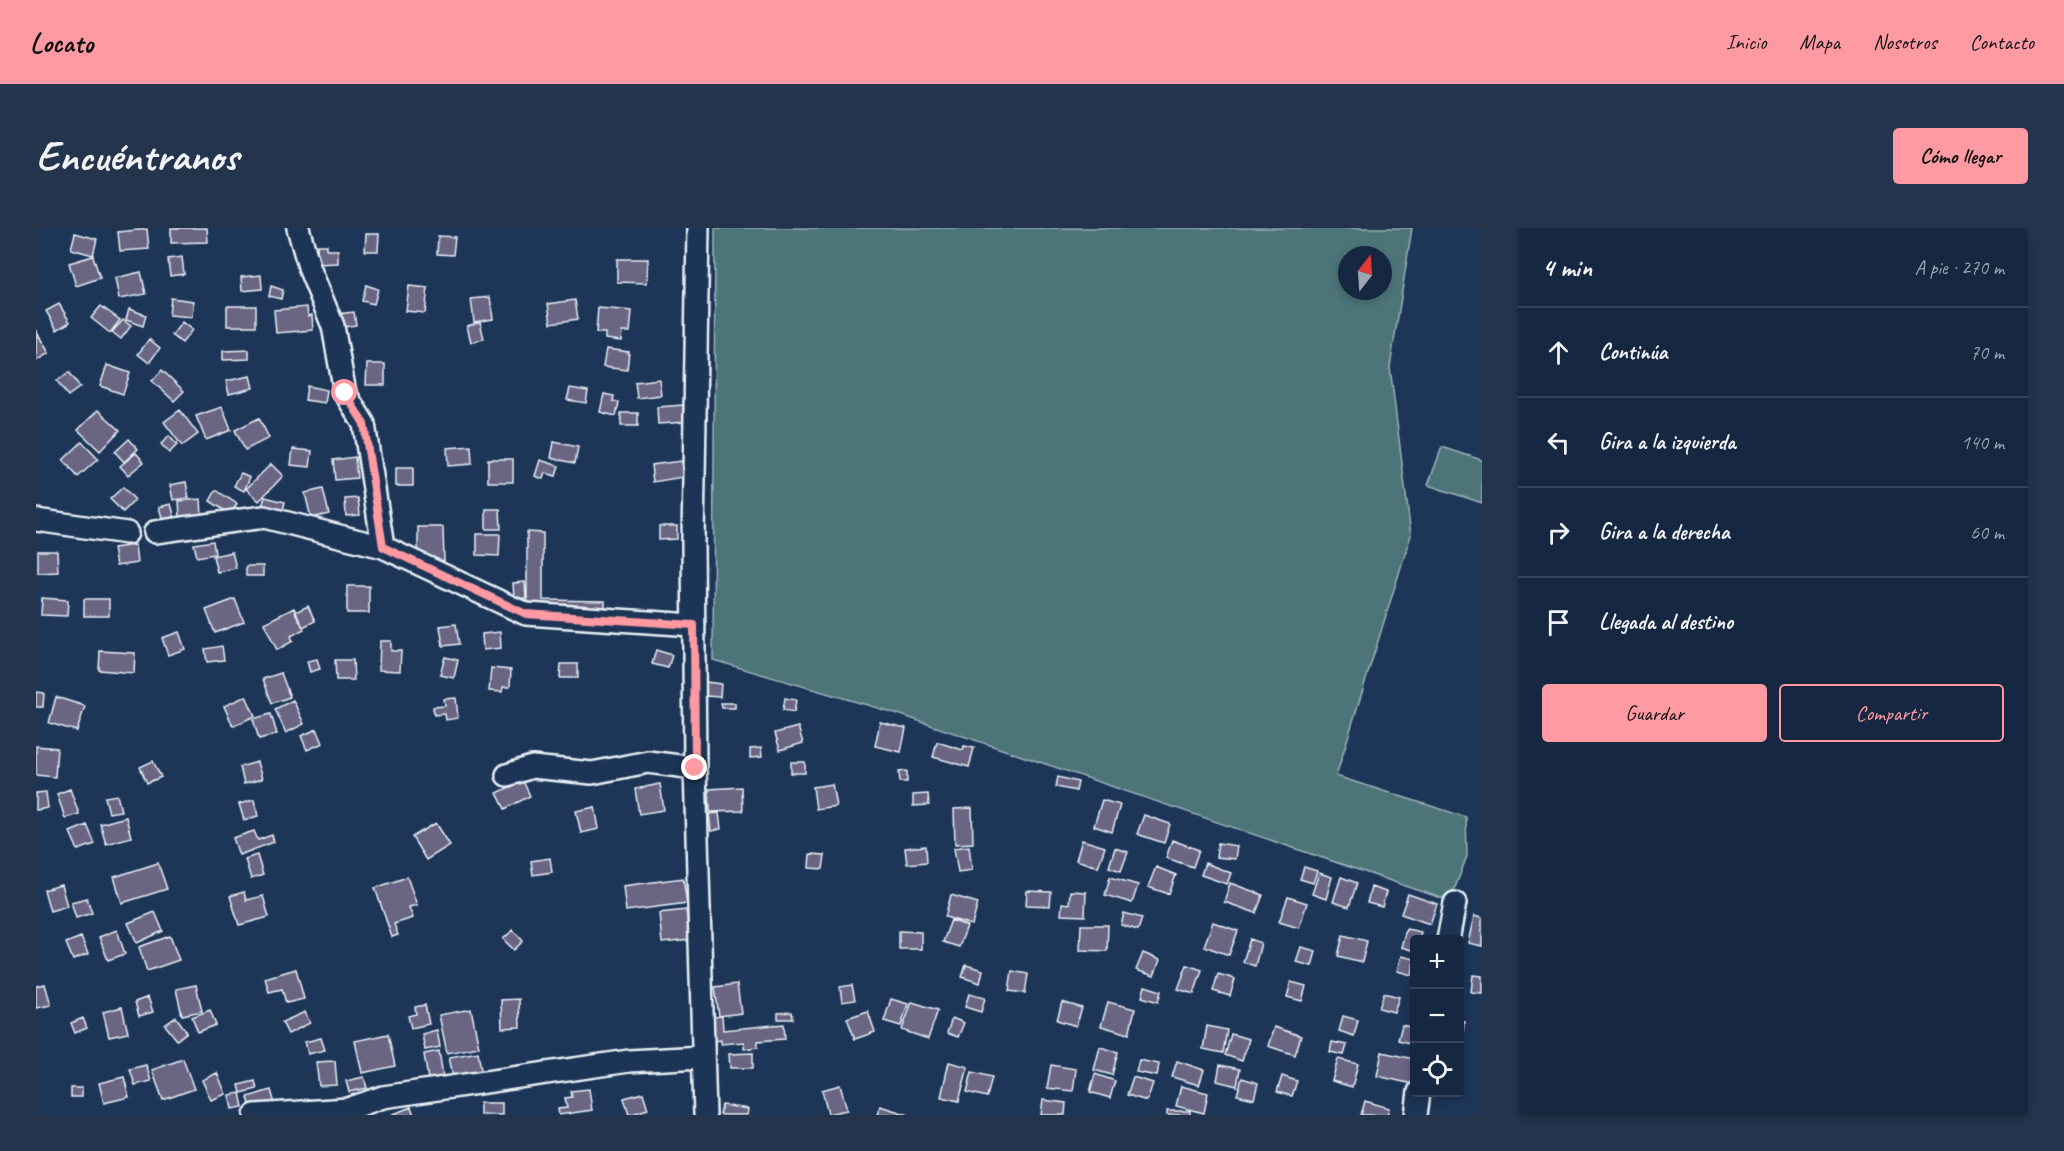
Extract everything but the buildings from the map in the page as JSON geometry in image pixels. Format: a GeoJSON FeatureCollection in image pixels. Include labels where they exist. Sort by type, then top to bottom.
{"type":"FeatureCollection","features":[{"type":"Feature","properties":{"kind":"street"},"geometry":{"type":"LineString","coordinates":[[298,228],[310,270],[333,326],[345,393],[364,424],[383,547]]}},
{"type":"Feature","properties":{"kind":"street"},"geometry":{"type":"LineString","coordinates":[[698,228],[693,541],[695,768],[705,1115]]}},
{"type":"Feature","properties":{"kind":"street"},"geometry":{"type":"LineString","coordinates":[[155,532],[264,517],[383,547],[526,614],[694,625]]}},
{"type":"Feature","properties":{"kind":"street"},"geometry":{"type":"LineString","coordinates":[[36,520],[127,533]]}},
{"type":"Feature","properties":{"kind":"street"},"geometry":{"type":"LineString","coordinates":[[507,775],[532,767],[592,773],[648,762],[695,768]]}},
{"type":"Feature","properties":{"kind":"street"},"geometry":{"type":"LineString","coordinates":[[1449,935],[1455,903]]}},
{"type":"Feature","properties":{"kind":"street"},"geometry":{"type":"LineString","coordinates":[[255,1115],[348,1108],[383,1097],[629,1061],[702,1057]]}},
{"type":"Feature","properties":{"kind":"street"},"geometry":{"type":"LineString","coordinates":[[1416,1115],[1418,1097]]}},
{"type":"Feature","properties":{"kind":"green space"},"geometry":{"type":"Polygon","coordinates":[[[715,228],[1412,228],[1390,367],[1411,535],[1336,776],[1466,817],[1467,856],[1450,901],[898,714],[713,660],[715,228]]]}},
{"type":"Feature","properties":{"kind":"green space"},"geometry":{"type":"Polygon","coordinates":[[[1442,447],[1482,460],[1482,503],[1428,485],[1442,447]]]}},
{"type":"Feature","properties":{"kind":"route"},"geometry":{"type":"LineString","coordinates":[[345,393],[364,424],[383,547],[526,614],[694,625],[695,768]]}}]}
